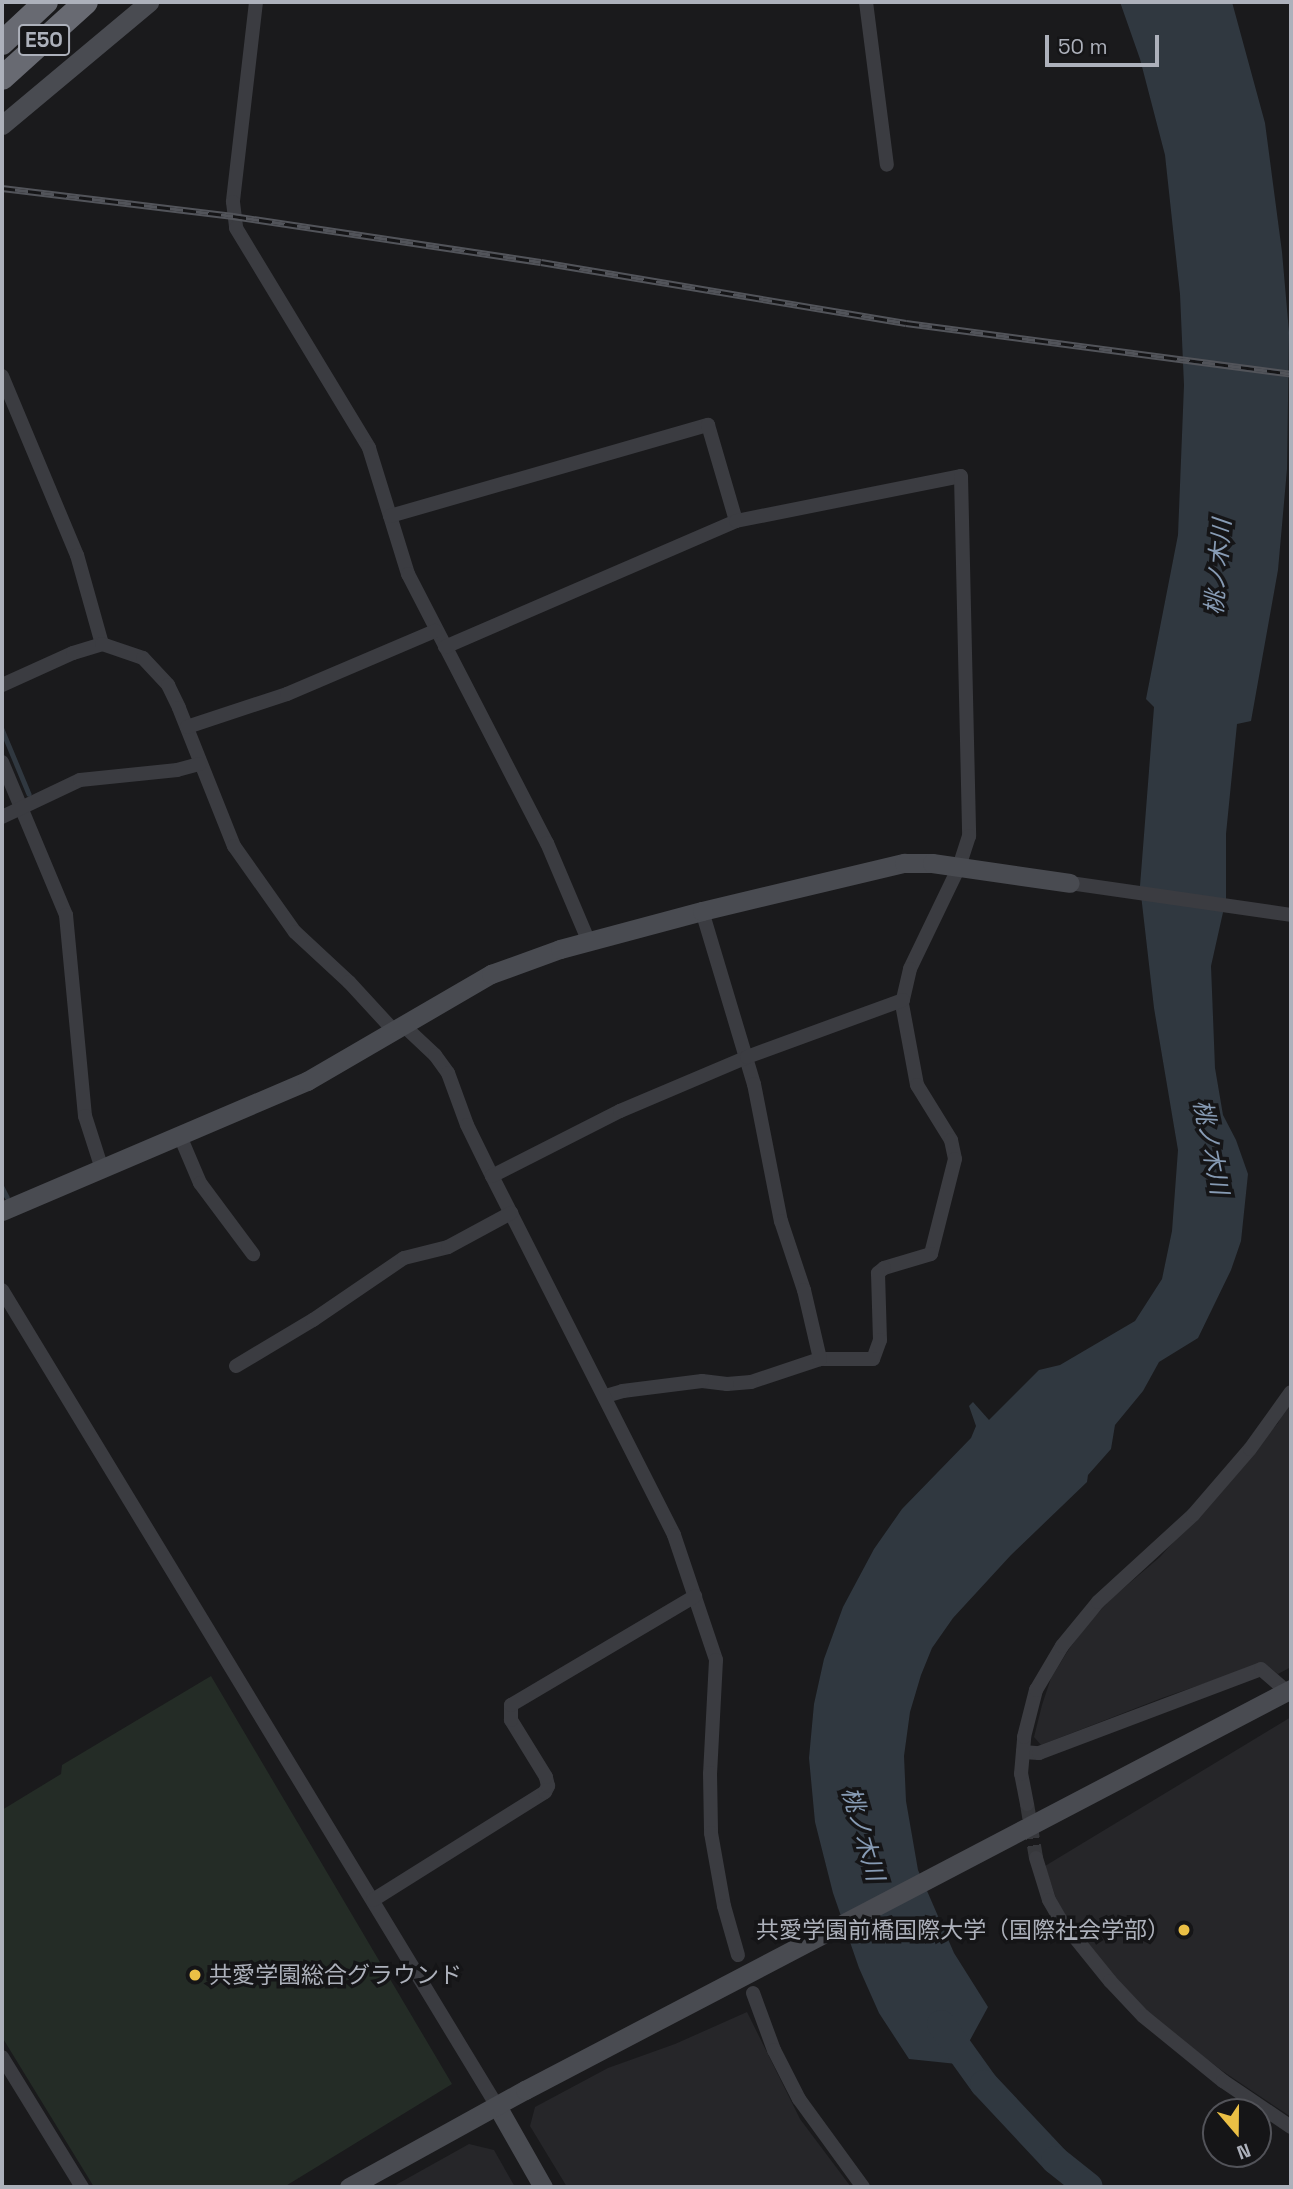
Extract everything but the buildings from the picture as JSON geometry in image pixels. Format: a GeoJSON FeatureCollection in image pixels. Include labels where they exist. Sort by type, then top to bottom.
{"type":"FeatureCollection","features":[{"type":"Feature","properties":{"kind":"highway","name":"E50"},"geometry":{"type":"LineString","coordinates":[[2,43],[46,2]]}},
{"type":"Feature","properties":{"kind":"highway","name":"E50"},"geometry":{"type":"LineString","coordinates":[[2,78],[86,2]]}},
{"type":"Feature","properties":{"kind":"street"},"geometry":{"type":"LineString","coordinates":[[2,125],[149,2]]}},
{"type":"Feature","properties":{"kind":"street"},"geometry":{"type":"LineString","coordinates":[[256,2],[233,202],[236,228],[369,447],[408,574],[435,631],[446,647],[561,871],[589,942]]}},
{"type":"Feature","properties":{"kind":"street"},"geometry":{"type":"LineString","coordinates":[[866,2],[887,165]]}},
{"type":"Feature","properties":{"kind":"street"},"geometry":{"type":"LineString","coordinates":[[2,376],[77,555],[102,644]]}},
{"type":"Feature","properties":{"kind":"street"},"geometry":{"type":"LineString","coordinates":[[390,516],[709,425],[736,521]]}},
{"type":"Feature","properties":{"kind":"street"},"geometry":{"type":"LineString","coordinates":[[446,647],[736,521],[961,476],[969,836],[959,867],[920,944],[903,1000],[917,1085],[951,1140],[955,1168],[928,1256],[884,1268],[877,1273],[880,1340],[873,1359],[820,1359],[751,1382],[727,1384],[702,1381],[606,1396]]}},
{"type":"Feature","properties":{"kind":"street"},"geometry":{"type":"LineString","coordinates":[[187,727],[287,694],[435,631]]}},
{"type":"Feature","properties":{"kind":"street"},"geometry":{"type":"LineString","coordinates":[[2,685],[73,653],[102,644],[143,658],[168,685],[234,846],[280,912],[303,941],[398,1028],[435,1055],[448,1073],[467,1125],[492,1176],[664,1510],[712,1644],[718,1669],[710,1773],[711,1833],[724,1906],[738,1955]]}},
{"type":"Feature","properties":{"kind":"street"},"geometry":{"type":"LineString","coordinates":[[2,762],[66,915],[85,1116],[102,1169]]}},
{"type":"Feature","properties":{"kind":"street"},"geometry":{"type":"LineString","coordinates":[[2,817],[80,780],[177,770],[199,764]]}},
{"type":"Feature","properties":{"kind":"street"},"geometry":{"type":"LineString","coordinates":[[2,1211],[307,1081],[491,974],[589,942],[702,911],[904,863],[959,867],[1291,915]]}},
{"type":"Feature","properties":{"kind":"street"},"geometry":{"type":"LineString","coordinates":[[702,911],[747,1057],[781,1221],[804,1290],[820,1359]]}},
{"type":"Feature","properties":{"kind":"street"},"geometry":{"type":"LineString","coordinates":[[492,1176],[620,1111],[747,1057],[903,1000]]}},
{"type":"Feature","properties":{"kind":"street"},"geometry":{"type":"LineString","coordinates":[[180,1136],[200,1183],[253,1254]]}},
{"type":"Feature","properties":{"kind":"street"},"geometry":{"type":"LineString","coordinates":[[236,1366],[313,1320],[404,1258],[448,1247],[511,1213]]}},
{"type":"Feature","properties":{"kind":"street"},"geometry":{"type":"LineString","coordinates":[[2,1290],[373,1900],[543,2187]]}},
{"type":"Feature","properties":{"kind":"street"},"geometry":{"type":"LineString","coordinates":[[1027,1804],[1021,1774],[1036,1690],[1062,1646],[1098,1602],[1193,1515],[1250,1449],[1291,1392]]}},
{"type":"Feature","properties":{"kind":"street"},"geometry":{"type":"LineString","coordinates":[[373,1900],[545,1792],[548,1786],[545,1777],[511,1720],[511,1705],[695,1596]]}},
{"type":"Feature","properties":{"kind":"street"},"geometry":{"type":"LineString","coordinates":[[349,2187],[777,1958],[1289,1691],[1261,1669],[1039,1753],[1023,1752]]}},
{"type":"Feature","properties":{"kind":"street"},"geometry":{"type":"LineString","coordinates":[[1036,1858],[1049,1900],[1060,1919],[1110,1981],[1143,2016],[1223,2081],[1291,2127]]}},
{"type":"Feature","properties":{"kind":"street"},"geometry":{"type":"LineString","coordinates":[[753,1993],[774,2050],[799,2099],[863,2187]]}},
{"type":"Feature","properties":{"kind":"street"},"geometry":{"type":"LineString","coordinates":[[2,2057],[82,2187]]}},
{"type":"Feature","properties":{"kind":"shaded area"},"geometry":{"type":"Polygon","coordinates":[[[1291,1397],[1291,1667],[1278,1674],[1264,1663],[1162,1698],[1041,1745],[1034,1737],[1042,1705],[1051,1678],[1069,1649],[1112,1598],[1160,1557],[1278,1423],[1291,1397]]]}},
{"type":"Feature","properties":{"kind":"shaded area","name":"共愛学園総合グラウンド"},"geometry":{"type":"Polygon","coordinates":[[[211,1676],[452,2084],[284,2187],[94,2187],[2,2037],[2,1810],[61,1774],[62,1765],[211,1676]]]}},
{"type":"Feature","properties":{"kind":"shaded area","name":"共愛学園前橋国際大学（国際社会学部）"},"geometry":{"type":"Polygon","coordinates":[[[1291,1717],[1291,2117],[1272,2104],[1272,2098],[1263,2098],[1221,2070],[1152,2017],[1094,1956],[1058,1904],[1045,1866],[1291,1717]]]}},
{"type":"Feature","properties":{"kind":"shaded area"},"geometry":{"type":"Polygon","coordinates":[[[747,2012],[800,2119],[851,2187],[567,2187],[530,2126],[535,2107],[608,2068],[675,2044],[747,2012]]]}},
{"type":"Feature","properties":{"kind":"shaded area"},"geometry":{"type":"Polygon","coordinates":[[[469,2144],[494,2150],[515,2187],[392,2187],[469,2144]]]}},
{"type":"Feature","properties":{"kind":"water"},"geometry":{"type":"Polygon","coordinates":[[[1120,2],[1232,2],[1265,123],[1282,252],[1289,332],[1287,469],[1278,570],[1251,721],[1237,724],[1226,834],[1226,899],[1211,966],[1215,1068],[1223,1115],[1236,1140],[1248,1174],[1241,1241],[1231,1270],[1198,1338],[1159,1362],[1143,1391],[1115,1425],[1111,1449],[1088,1475],[1087,1482],[1011,1555],[953,1618],[932,1648],[921,1675],[910,1712],[904,1756],[906,1801],[918,1870],[954,1953],[988,2007],[957,2064],[909,2059],[879,2013],[859,1968],[833,1893],[815,1822],[809,1758],[814,1704],[824,1659],[843,1607],[874,1549],[902,1509],[971,1438],[976,1426],[969,1406],[973,1402],[989,1420],[1039,1370],[1060,1365],[1135,1321],[1162,1279],[1172,1231],[1178,1150],[1154,1008],[1140,886],[1154,707],[1146,699],[1178,535],[1184,385],[1180,294],[1165,155],[1140,59],[1120,2]]]}},
{"type":"Feature","properties":{"kind":"waterway"},"geometry":{"type":"LineString","coordinates":[[2,729],[29,794]]}},
{"type":"Feature","properties":{"kind":"waterway"},"geometry":{"type":"LineString","coordinates":[[2,1187],[7,1197]]}},
{"type":"Feature","properties":{"kind":"waterway","name":"桃ノ木川"},"geometry":{"type":"LineString","coordinates":[[941,2024],[984,2084],[1055,2160],[1089,2187]]}},
{"type":"Feature","properties":{"kind":"tunnel"},"geometry":{"type":"LineString","coordinates":[[1027,1804],[1036,1858]]}},
{"type":"Feature","properties":{"kind":"railway"},"geometry":{"type":"LineString","coordinates":[[2,188],[233,216],[541,262],[906,323],[1291,374]]}},
{"type":"Feature","properties":{"kind":"place","name":"共愛学園前橋国際大学（国際社会学部）"},"geometry":{"type":"Point","coordinates":[1184,1930]}},
{"type":"Feature","properties":{"kind":"place","name":"共愛学園総合グラウンド"},"geometry":{"type":"Point","coordinates":[195,1975]}}]}
